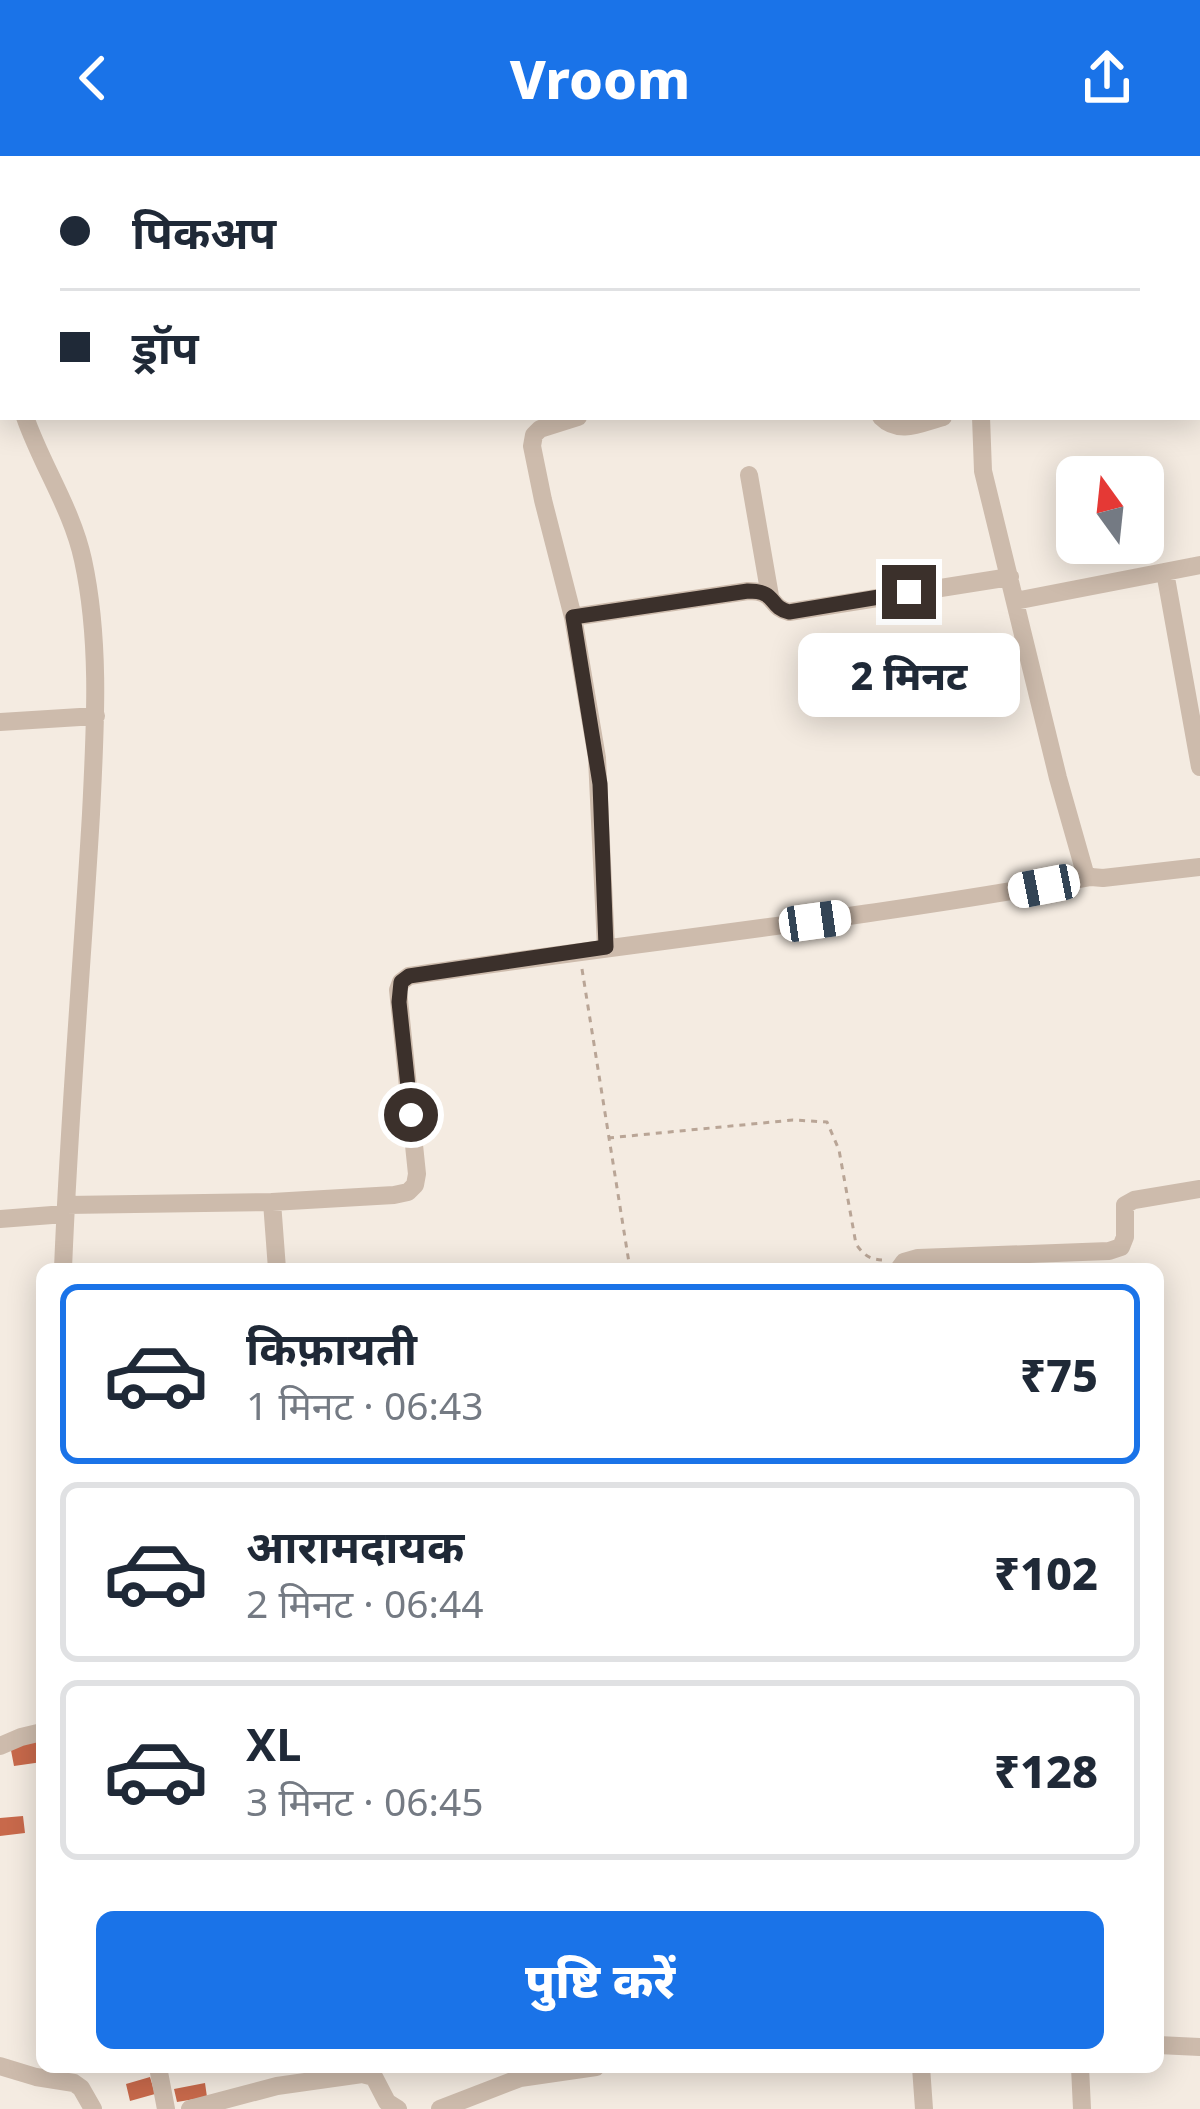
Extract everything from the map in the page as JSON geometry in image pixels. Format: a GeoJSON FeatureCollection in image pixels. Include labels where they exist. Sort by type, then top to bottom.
{"type":"FeatureCollection","features":[{"type":"Feature","properties":{"kind":"street"},"geometry":{"type":"LineString","coordinates":[[26,420],[84,562],[96,716],[63,1263]]}},
{"type":"Feature","properties":{"kind":"street"},"geometry":{"type":"LineString","coordinates":[[568,420],[540,429],[532,446],[573,617],[599,771],[606,947]]}},
{"type":"Feature","properties":{"kind":"street"},"geometry":{"type":"LineString","coordinates":[[886,420],[898,428],[931,420]]}},
{"type":"Feature","properties":{"kind":"street"},"geometry":{"type":"LineString","coordinates":[[981,420],[983,471],[1070,824],[1091,877]]}},
{"type":"Feature","properties":{"kind":"street"},"geometry":{"type":"LineString","coordinates":[[749,475],[770,596]]}},
{"type":"Feature","properties":{"kind":"street"},"geometry":{"type":"LineString","coordinates":[[1016,602],[1200,565]]}},
{"type":"Feature","properties":{"kind":"street"},"geometry":{"type":"LineString","coordinates":[[1165,572],[1200,767]]}},
{"type":"Feature","properties":{"kind":"street"},"geometry":{"type":"LineString","coordinates":[[573,617],[748,591],[762,591],[789,612],[1010,577]]}},
{"type":"Feature","properties":{"kind":"street"},"geometry":{"type":"LineString","coordinates":[[0,722],[96,716]]}},
{"type":"Feature","properties":{"kind":"street"},"geometry":{"type":"LineString","coordinates":[[0,1219],[66,1210],[408,1192],[415,1185],[416,1152],[399,1002],[401,982],[409,976],[951,903],[1091,877],[1200,867]]}},
{"type":"Feature","properties":{"kind":"street"},"geometry":{"type":"LineString","coordinates":[[906,1263],[918,1258],[1109,1251],[1121,1246],[1125,1237],[1126,1205],[1200,1189]]}},
{"type":"Feature","properties":{"kind":"street"},"geometry":{"type":"LineString","coordinates":[[272,1202],[277,1263]]}},
{"type":"Feature","properties":{"kind":"street"},"geometry":{"type":"LineString","coordinates":[[0,1746],[36,1733]]}},
{"type":"Feature","properties":{"kind":"street"},"geometry":{"type":"LineString","coordinates":[[0,2044],[1,2066],[74,2083],[94,2109]]}},
{"type":"Feature","properties":{"kind":"street"},"geometry":{"type":"LineString","coordinates":[[1164,2045],[1200,2048]]}},
{"type":"Feature","properties":{"kind":"street"},"geometry":{"type":"LineString","coordinates":[[159,2073],[164,2108]]}},
{"type":"Feature","properties":{"kind":"street"},"geometry":{"type":"LineString","coordinates":[[921,2073],[924,2109]]}},
{"type":"Feature","properties":{"kind":"street"},"geometry":{"type":"LineString","coordinates":[[1080,2073],[1082,2109]]}},
{"type":"Feature","properties":{"kind":"street"},"geometry":{"type":"LineString","coordinates":[[190,2109],[278,2086],[362,2074],[374,2077],[387,2102],[398,2109]]}},
{"type":"Feature","properties":{"kind":"street"},"geometry":{"type":"LineString","coordinates":[[440,2109],[513,2074]]}},
{"type":"Feature","properties":{"kind":"path"},"geometry":{"type":"LineString","coordinates":[[579,951],[629,1263]]}},
{"type":"Feature","properties":{"kind":"path"},"geometry":{"type":"LineString","coordinates":[[608,1138],[793,1120],[827,1122],[839,1150],[856,1244],[862,1255],[890,1263]]}},
{"type":"Feature","properties":{"kind":"building"},"geometry":{"type":"Polygon","coordinates":[[[36,1741],[36,1763],[14,1766],[10,1745],[36,1741]]]}},
{"type":"Feature","properties":{"kind":"building"},"geometry":{"type":"Polygon","coordinates":[[[23,1816],[25,1833],[0,1836],[0,1818],[23,1816]]]}},
{"type":"Feature","properties":{"kind":"building"},"geometry":{"type":"Polygon","coordinates":[[[150,2077],[155,2094],[130,2101],[126,2084],[150,2077]]]}},
{"type":"Feature","properties":{"kind":"building"},"geometry":{"type":"Polygon","coordinates":[[[205,2083],[207,2097],[177,2102],[174,2089],[205,2083]]]}},
{"type":"Feature","properties":{"kind":"route"},"geometry":{"type":"LineString","coordinates":[[411,1115],[401,982],[409,976],[606,947],[600,784],[573,617],[748,591],[762,591],[789,612],[909,592]]}}]}
